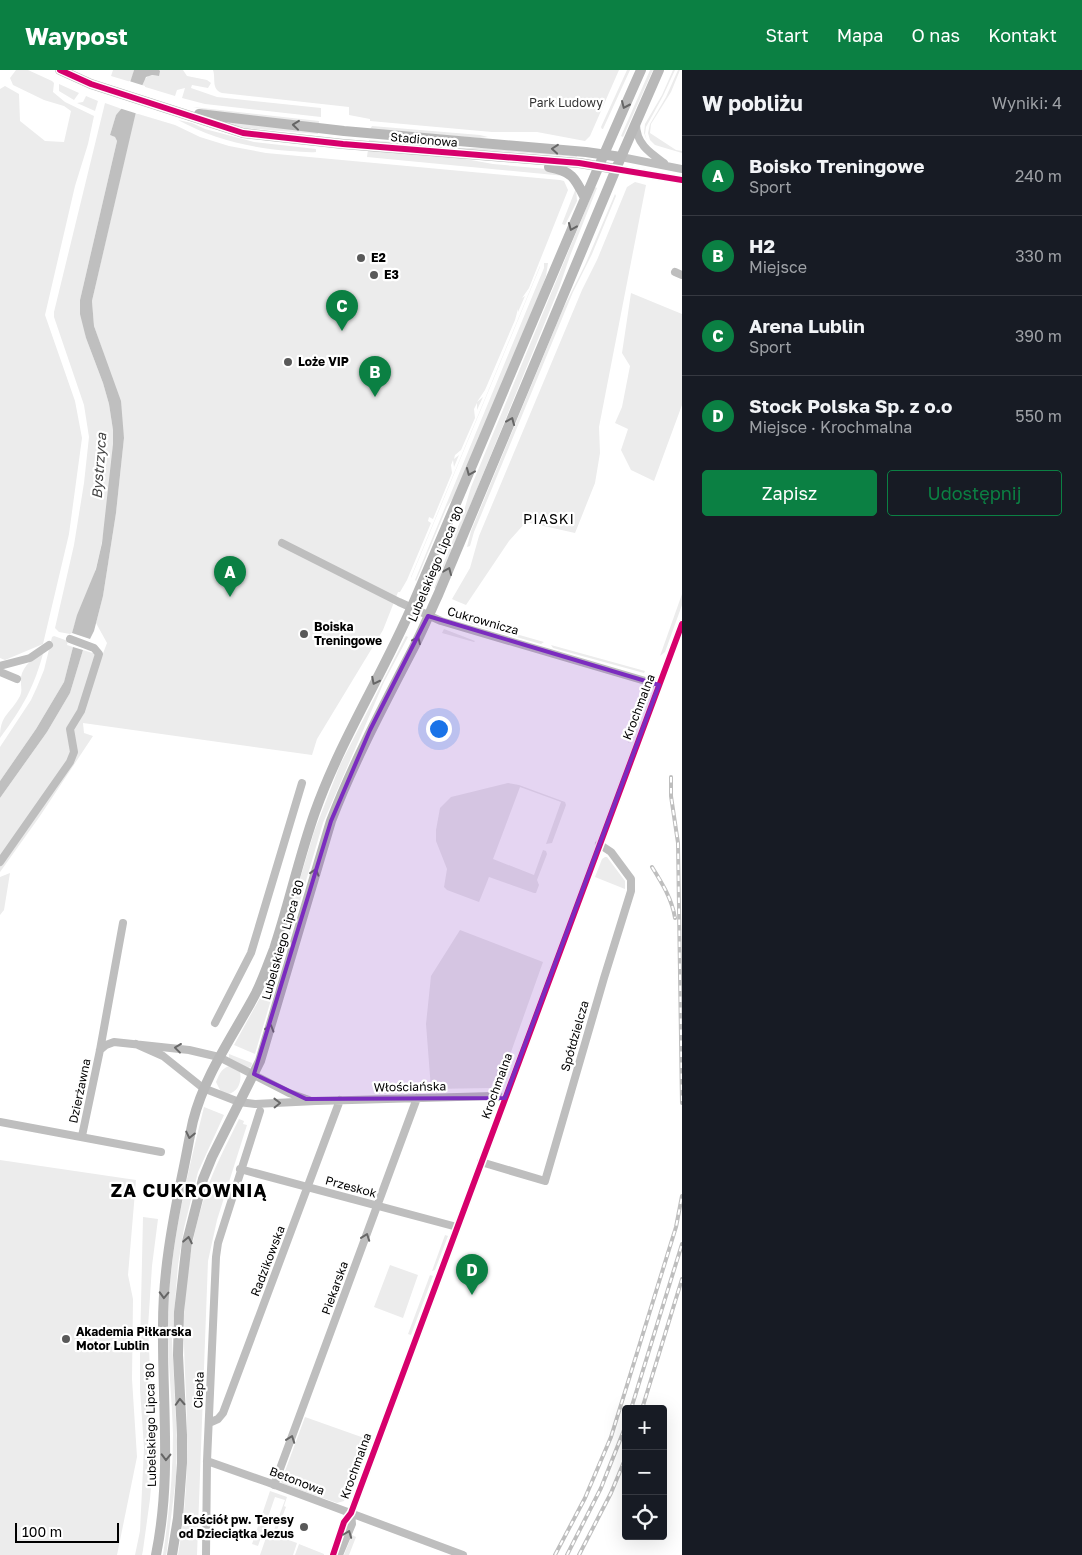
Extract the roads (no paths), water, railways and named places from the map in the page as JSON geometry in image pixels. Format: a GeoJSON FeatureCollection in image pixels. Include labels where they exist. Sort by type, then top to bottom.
{"type":"FeatureCollection","features":[{"type":"Feature","properties":{"kind":"main road","name":"Stadionowa"},"geometry":{"type":"LineString","coordinates":[[60,70],[91,84],[243,133],[343,144],[579,163],[616,169]]}},
{"type":"Feature","properties":{"kind":"main road","name":"Lubelskiego Lipca '80"},"geometry":{"type":"LineString","coordinates":[[156,1555],[163,1517],[166,1480],[164,1287],[173,1217],[193,1120],[203,1088],[262,979],[275,945],[315,813],[332,770],[412,608],[603,154],[641,70]]}},
{"type":"Feature","properties":{"kind":"main road","name":"Lubelskiego Lipca '80"},"geometry":{"type":"LineString","coordinates":[[239,1102],[254,1074],[276,1010],[330,821],[344,785],[428,616],[636,121],[660,70]]}},
{"type":"Feature","properties":{"kind":"main road","name":"Stadionowa"},"geometry":{"type":"LineString","coordinates":[[182,112],[344,131],[621,157]]}},
{"type":"Feature","properties":{"kind":"main road","name":"Stadionowa"},"geometry":{"type":"LineString","coordinates":[[516,159],[565,170],[574,177],[585,198]]}},
{"type":"Feature","properties":{"kind":"main road"},"geometry":{"type":"LineString","coordinates":[[172,1555],[178,1518],[182,1463],[178,1355],[183,1272],[188,1242],[204,1179],[215,1150],[239,1102]]}},
{"type":"Feature","properties":{"kind":"street","name":"Stadionowa"},"geometry":{"type":"LineString","coordinates":[[636,121],[639,138],[644,148],[668,166]]}},
{"type":"Feature","properties":{"kind":"street","name":"Stadionowa"},"geometry":{"type":"LineString","coordinates":[[621,157],[682,170]]}},
{"type":"Feature","properties":{"kind":"street","name":"Stadionowa"},"geometry":{"type":"LineString","coordinates":[[616,169],[682,180]]}},
{"type":"Feature","properties":{"kind":"street","name":"Cukrownicza"},"geometry":{"type":"LineString","coordinates":[[282,543],[428,616],[660,685]]}},
{"type":"Feature","properties":{"kind":"street","name":"Krochmalna"},"geometry":{"type":"LineString","coordinates":[[333,1555],[344,1522],[351,1513],[682,624]]}},
{"type":"Feature","properties":{"kind":"street"},"geometry":{"type":"LineString","coordinates":[[0,862],[70,762],[74,752],[70,729],[81,711],[99,654],[94,648],[70,639]]}},
{"type":"Feature","properties":{"kind":"street"},"geometry":{"type":"LineString","coordinates":[[0,666],[30,658],[49,645]]}},
{"type":"Feature","properties":{"kind":"street"},"geometry":{"type":"LineString","coordinates":[[0,672],[17,679]]}},
{"type":"Feature","properties":{"kind":"street"},"geometry":{"type":"LineString","coordinates":[[215,1023],[251,953],[302,783]]}},
{"type":"Feature","properties":{"kind":"street","name":"Spółdzielcza"},"geometry":{"type":"LineString","coordinates":[[481,1162],[545,1181],[632,885],[631,879],[611,852],[599,844]]}},
{"type":"Feature","properties":{"kind":"street","name":"Dzierżawna"},"geometry":{"type":"LineString","coordinates":[[82,1136],[123,924]]}},
{"type":"Feature","properties":{"kind":"street"},"geometry":{"type":"LineString","coordinates":[[100,1050],[106,1044],[114,1042],[189,1050],[219,1057]]}},
{"type":"Feature","properties":{"kind":"street"},"geometry":{"type":"LineString","coordinates":[[136,1044],[163,1056],[203,1088]]}},
{"type":"Feature","properties":{"kind":"street","name":"Włościańska"},"geometry":{"type":"LineString","coordinates":[[219,1057],[289,1093],[316,1101]]}},
{"type":"Feature","properties":{"kind":"street","name":"Włościańska"},"geometry":{"type":"LineString","coordinates":[[203,1088],[239,1102],[255,1104],[493,1096],[504,1098]]}},
{"type":"Feature","properties":{"kind":"street","name":"Piekarska"},"geometry":{"type":"LineString","coordinates":[[274,1484],[417,1098]]}},
{"type":"Feature","properties":{"kind":"street","name":"Radzikowska"},"geometry":{"type":"LineString","coordinates":[[209,1423],[218,1419],[223,1413],[340,1100]]}},
{"type":"Feature","properties":{"kind":"street"},"geometry":{"type":"LineString","coordinates":[[240,1169],[260,1111]]}},
{"type":"Feature","properties":{"kind":"street"},"geometry":{"type":"LineString","coordinates":[[0,1122],[161,1152]]}},
{"type":"Feature","properties":{"kind":"street","name":"Przeskok"},"geometry":{"type":"LineString","coordinates":[[240,1169],[457,1227]]}},
{"type":"Feature","properties":{"kind":"street","name":"Ciepła"},"geometry":{"type":"LineString","coordinates":[[206,1555],[207,1461],[217,1250],[240,1169]]}},
{"type":"Feature","properties":{"kind":"street","name":"Betonowa"},"geometry":{"type":"LineString","coordinates":[[207,1461],[274,1484],[463,1555]]}},
{"type":"Feature","properties":{"kind":"street","name":"Krochmalna"},"geometry":{"type":"LineString","coordinates":[[339,1555],[352,1524],[351,1513]]}},
{"type":"Feature","properties":{"kind":"railway"},"geometry":{"type":"LineString","coordinates":[[671,777],[671,796],[678,843],[682,1103]]}},
{"type":"Feature","properties":{"kind":"railway"},"geometry":{"type":"LineString","coordinates":[[652,867],[669,898],[675,918]]}},
{"type":"Feature","properties":{"kind":"railway"},"geometry":{"type":"LineString","coordinates":[[555,1555],[585,1498],[611,1437],[676,1227],[682,1196]]}},
{"type":"Feature","properties":{"kind":"railway"},"geometry":{"type":"LineString","coordinates":[[632,1405],[682,1244]]}},
{"type":"Feature","properties":{"kind":"railway"},"geometry":{"type":"LineString","coordinates":[[643,1405],[682,1279]]}},
{"type":"Feature","properties":{"kind":"railway"},"geometry":{"type":"LineString","coordinates":[[567,1555],[601,1488],[622,1435]]}},
{"type":"Feature","properties":{"kind":"railway"},"geometry":{"type":"LineString","coordinates":[[579,1555],[611,1493],[622,1467]]}},
{"type":"Feature","properties":{"kind":"place","name":"E2"},"geometry":{"type":"Point","coordinates":[361,258]}},
{"type":"Feature","properties":{"kind":"place","name":"E3"},"geometry":{"type":"Point","coordinates":[374,275]}},
{"type":"Feature","properties":{"kind":"place","name":"Arena Lublin"},"geometry":{"type":"Point","coordinates":[342,331]}},
{"type":"Feature","properties":{"kind":"place","name":"Loże VIP"},"geometry":{"type":"Point","coordinates":[288,362]}},
{"type":"Feature","properties":{"kind":"place","name":"H2"},"geometry":{"type":"Point","coordinates":[375,397]}},
{"type":"Feature","properties":{"kind":"place","name":"Boisko Treningowe"},"geometry":{"type":"Point","coordinates":[230,597]}},
{"type":"Feature","properties":{"kind":"place","name":"Boiska Treningowe"},"geometry":{"type":"Point","coordinates":[304,634]}},
{"type":"Feature","properties":{"kind":"place","name":"Stock Polska Sp. z o.o"},"geometry":{"type":"Point","coordinates":[472,1295]}},
{"type":"Feature","properties":{"kind":"place","name":"Akademia Piłkarska Motor Lublin"},"geometry":{"type":"Point","coordinates":[66,1339]}},
{"type":"Feature","properties":{"kind":"place","name":"Kościół pw. Teresy od Dzieciątka Jezus"},"geometry":{"type":"Point","coordinates":[304,1527]}},
{"type":"Feature","properties":{"kind":"district","name":"PIASKI"},"geometry":{"type":"Point","coordinates":[549,519]}},
{"type":"Feature","properties":{"kind":"district","name":"ZA CUKROWNIĄ"},"geometry":{"type":"Point","coordinates":[189,1191]}},
{"type":"Feature","properties":{"kind":"park label","name":"Park Ludowy"},"geometry":{"type":"Point","coordinates":[566,103]}},
{"type":"Feature","properties":{"kind":"water label","name":"Bystrzyca"},"geometry":{"type":"Point","coordinates":[99,466]}}]}
